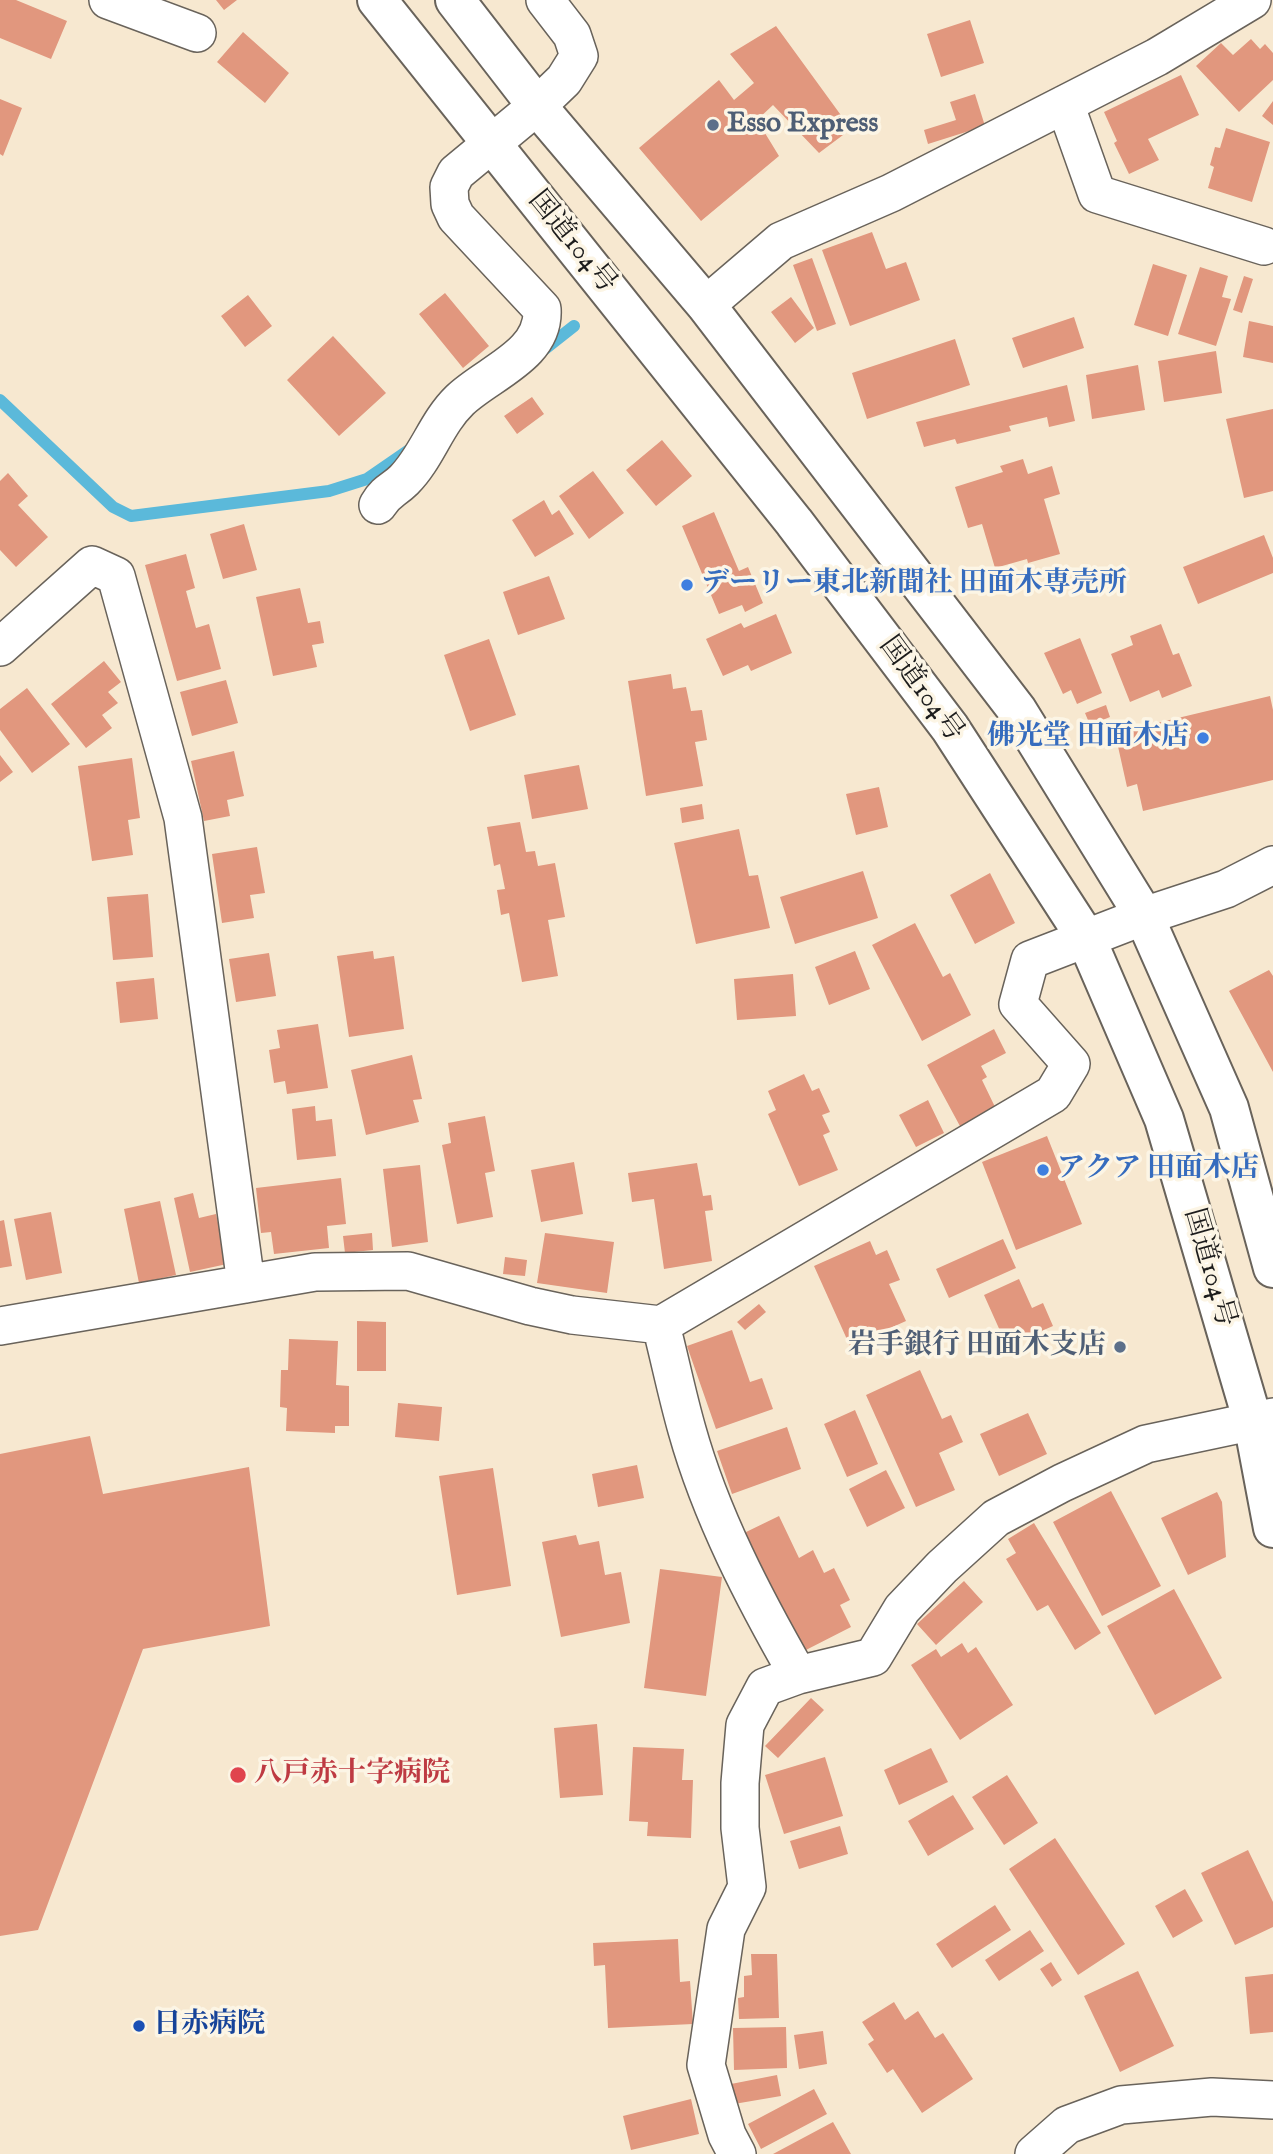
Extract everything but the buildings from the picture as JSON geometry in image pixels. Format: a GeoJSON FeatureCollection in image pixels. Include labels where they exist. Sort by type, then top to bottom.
{"type":"FeatureCollection","features":[{"type":"Feature","properties":{"kind":"highway","name":"国道104号"},"geometry":{"type":"LineString","coordinates":[[377,0],[794,522],[950,728],[1086,938],[1164,1119],[1263,1419],[1273,1528]]}},
{"type":"Feature","properties":{"kind":"highway"},"geometry":{"type":"LineString","coordinates":[[455,0],[537,106],[706,304],[1017,710],[1144,916],[1229,1108],[1273,1268]]}},
{"type":"Feature","properties":{"kind":"street"},"geometry":{"type":"LineString","coordinates":[[108,0],[197,33]]}},
{"type":"Feature","properties":{"kind":"street"},"geometry":{"type":"LineString","coordinates":[[377,505],[385,493],[405,479],[440,421],[461,399],[533,342],[543,323],[542,309],[456,217],[450,204],[449,187],[456,173],[467,161],[492,144],[564,80],[579,55],[572,35],[545,0]]}},
{"type":"Feature","properties":{"kind":"street"},"geometry":{"type":"LineString","coordinates":[[706,304],[781,241],[891,193],[1157,57],[1252,0]]}},
{"type":"Feature","properties":{"kind":"street"},"geometry":{"type":"LineString","coordinates":[[1065,104],[1097,194],[1264,246]]}},
{"type":"Feature","properties":{"kind":"street"},"geometry":{"type":"LineString","coordinates":[[0,647],[92,565],[116,576],[183,818],[246,1284]]}},
{"type":"Feature","properties":{"kind":"street"},"geometry":{"type":"LineString","coordinates":[[0,1326],[315,1272],[408,1271],[530,1306],[572,1315],[661,1325],[1053,1094],[1072,1064],[1018,1004],[1030,960],[1226,888],[1273,865]]}},
{"type":"Feature","properties":{"kind":"street"},"geometry":{"type":"LineString","coordinates":[[661,1325],[687,1432],[720,1521],[759,1608],[798,1675]]}},
{"type":"Feature","properties":{"kind":"street"},"geometry":{"type":"LineString","coordinates":[[737,2154],[727,2135],[706,2065],[726,1929],[747,1887],[740,1828],[740,1783],[746,1725],[765,1687],[798,1675],[873,1657],[902,1609],[942,1567],[996,1518],[1062,1483],[1146,1444],[1263,1419]]}},
{"type":"Feature","properties":{"kind":"street"},"geometry":{"type":"LineString","coordinates":[[1034,2154],[1067,2125],[1121,2105],[1212,2097],[1273,2100]]}},
{"type":"Feature","properties":{"kind":"waterway"},"geometry":{"type":"LineString","coordinates":[[541,352],[574,326]]}},
{"type":"Feature","properties":{"kind":"waterway"},"geometry":{"type":"LineString","coordinates":[[0,400],[113,507],[131,516],[329,491],[367,479],[412,448]]}},
{"type":"Feature","properties":{"kind":"place","name":"Esso Express"},"geometry":{"type":"Point","coordinates":[713,125]}},
{"type":"Feature","properties":{"kind":"place","name":"デーリー東北新聞社 田面木専売所"},"geometry":{"type":"Point","coordinates":[687,585]}},
{"type":"Feature","properties":{"kind":"place","name":"佛光堂 田面木店"},"geometry":{"type":"Point","coordinates":[1203,738]}},
{"type":"Feature","properties":{"kind":"place","name":"アクア 田面木店"},"geometry":{"type":"Point","coordinates":[1043,1170]}},
{"type":"Feature","properties":{"kind":"place","name":"岩手銀行 田面木支店"},"geometry":{"type":"Point","coordinates":[1120,1347]}},
{"type":"Feature","properties":{"kind":"place","name":"八戸赤十字病院"},"geometry":{"type":"Point","coordinates":[238,1775]}},
{"type":"Feature","properties":{"kind":"place","name":"日赤病院"},"geometry":{"type":"Point","coordinates":[139,2026]}}]}
